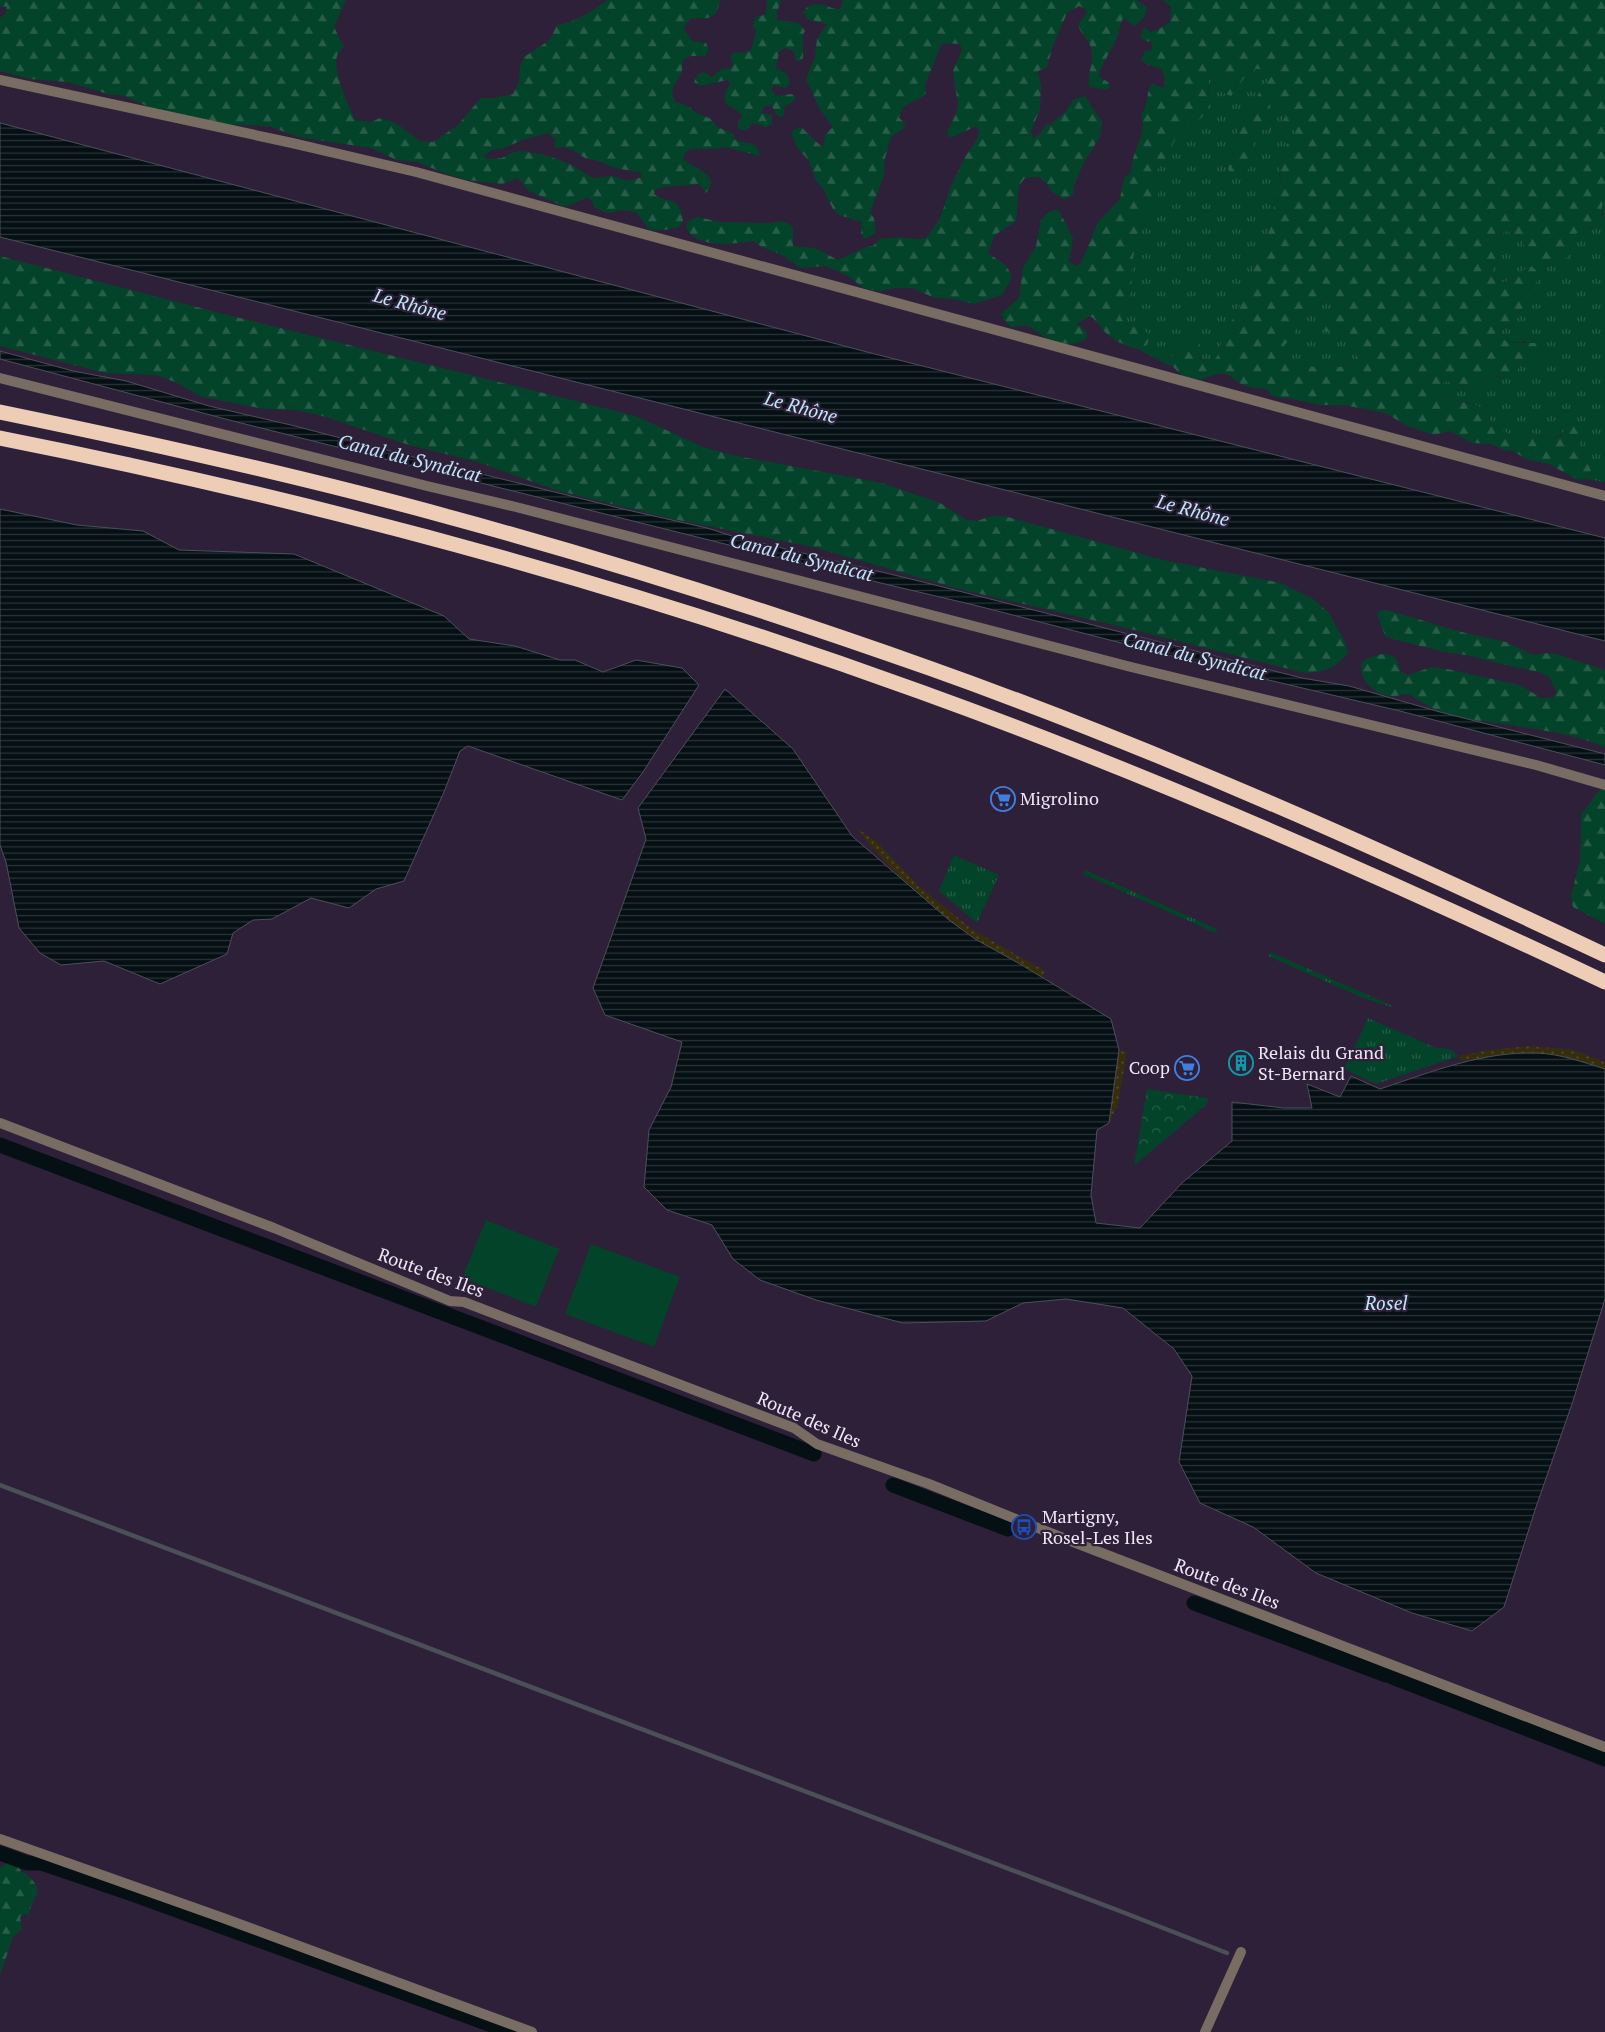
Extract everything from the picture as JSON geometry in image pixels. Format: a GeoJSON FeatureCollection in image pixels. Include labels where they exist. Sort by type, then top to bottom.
{"type":"FeatureCollection","features":[{"type":"Feature","properties":{"kind":"highway"},"geometry":{"type":"LineString","coordinates":[[0,412],[217,459],[448,517],[648,575],[808,627],[933,670],[1071,722],[1238,790],[1401,861],[1605,955]]}},
{"type":"Feature","properties":{"kind":"highway"},"geometry":{"type":"LineString","coordinates":[[0,438],[159,471],[384,525],[520,562],[772,640],[944,700],[1139,776],[1330,856],[1605,982]]}},
{"type":"Feature","properties":{"kind":"street"},"geometry":{"type":"LineString","coordinates":[[0,80],[292,143],[416,172],[1605,496]]}},
{"type":"Feature","properties":{"kind":"street"},"geometry":{"type":"LineString","coordinates":[[0,378],[408,482],[516,507],[1131,667],[1536,765],[1605,785]]}},
{"type":"Feature","properties":{"kind":"street","name":"Route des Iles"},"geometry":{"type":"LineString","coordinates":[[0,1122],[274,1228],[421,1290],[450,1301],[464,1302],[794,1428],[817,1444],[929,1484],[1063,1538],[1605,1747]]}},
{"type":"Feature","properties":{"kind":"street"},"geometry":{"type":"LineString","coordinates":[[0,1839],[315,1951],[532,2032]]}},
{"type":"Feature","properties":{"kind":"street"},"geometry":{"type":"LineString","coordinates":[[1205,2032],[1241,1952]]}},
{"type":"Feature","properties":{"kind":"green space"},"geometry":{"type":"Polygon","coordinates":[[[0,0],[196,0],[198,2],[202,0],[346,0],[334,27],[344,47],[338,55],[336,62],[342,88],[355,120],[371,122],[380,118],[396,123],[420,141],[433,142],[457,126],[481,98],[494,98],[513,94],[519,82],[520,67],[524,57],[550,40],[557,25],[570,22],[585,15],[608,0],[720,0],[717,11],[714,14],[708,18],[692,18],[685,25],[684,29],[692,41],[706,43],[709,50],[705,56],[691,56],[683,60],[681,74],[673,88],[673,98],[675,102],[687,105],[695,112],[711,119],[717,127],[734,134],[734,139],[754,145],[759,150],[760,156],[725,147],[691,149],[685,153],[683,159],[709,177],[711,181],[710,186],[706,193],[699,184],[656,189],[654,194],[676,203],[683,221],[679,227],[652,230],[649,229],[636,212],[622,210],[609,213],[594,208],[593,202],[588,197],[565,207],[529,191],[518,178],[502,184],[467,180],[417,162],[397,160],[371,148],[298,137],[269,126],[201,123],[154,109],[124,96],[108,94],[67,82],[30,79],[0,71],[0,18],[5,14],[7,7],[0,6],[0,0]],[[549,133],[525,139],[504,148],[491,150],[484,157],[489,159],[502,158],[511,153],[521,151],[545,155],[568,163],[593,178],[613,176],[629,181],[642,177],[640,172],[614,168],[585,158],[573,150],[563,147],[556,148],[554,145],[556,141],[549,133]]]}},
{"type":"Feature","properties":{"kind":"green space"},"geometry":{"type":"Polygon","coordinates":[[[767,0],[781,0],[777,12],[777,20],[799,23],[805,31],[802,61],[796,61],[794,51],[784,48],[779,52],[776,68],[787,74],[790,83],[785,88],[774,85],[771,90],[776,96],[792,94],[796,98],[792,103],[785,106],[783,117],[778,116],[771,105],[763,107],[762,113],[772,115],[772,124],[766,127],[753,123],[745,131],[738,129],[738,123],[742,116],[738,111],[727,105],[725,94],[730,83],[727,80],[701,86],[694,82],[698,74],[704,72],[712,77],[722,69],[731,68],[733,64],[730,56],[736,52],[744,53],[751,50],[756,31],[753,25],[755,18],[766,14],[767,0]]]}},
{"type":"Feature","properties":{"kind":"green space"},"geometry":{"type":"Polygon","coordinates":[[[843,0],[1136,0],[1147,7],[1145,16],[1135,26],[1123,18],[1116,40],[1100,70],[1099,77],[1108,82],[1110,86],[1107,90],[1089,87],[1092,53],[1090,45],[1078,24],[1085,16],[1087,10],[1079,6],[1067,13],[1052,48],[1047,68],[1038,71],[1041,86],[1040,109],[1031,131],[1033,138],[1040,134],[1046,124],[1050,125],[1066,111],[1073,100],[1085,96],[1102,122],[1100,137],[1085,160],[1074,185],[1073,195],[1065,200],[1051,191],[1047,184],[1039,177],[1025,178],[1019,186],[1016,221],[995,235],[988,253],[1006,266],[1012,277],[1002,295],[974,304],[953,299],[935,298],[912,288],[871,290],[863,288],[850,277],[825,266],[800,268],[782,255],[753,241],[726,244],[706,242],[691,234],[686,227],[689,220],[698,217],[720,222],[770,223],[781,221],[793,227],[793,246],[815,248],[838,260],[868,246],[873,246],[880,239],[901,237],[926,238],[940,219],[950,188],[980,132],[976,126],[956,136],[948,137],[947,132],[956,114],[958,105],[953,71],[962,50],[960,44],[942,43],[925,85],[926,93],[907,105],[901,112],[899,118],[905,123],[904,128],[891,137],[885,158],[884,175],[870,213],[874,218],[876,233],[864,239],[861,233],[862,222],[839,215],[833,209],[822,187],[816,181],[809,161],[796,146],[791,131],[801,127],[823,148],[825,135],[833,127],[819,108],[806,79],[815,57],[817,39],[827,24],[807,19],[803,12],[808,6],[814,5],[840,9],[843,0]]]}},
{"type":"Feature","properties":{"kind":"green space"},"geometry":{"type":"Polygon","coordinates":[[[1163,0],[1605,0],[1605,196],[1599,225],[1572,236],[1574,248],[1557,265],[1544,264],[1532,258],[1519,236],[1506,231],[1497,237],[1499,255],[1492,272],[1495,279],[1501,283],[1514,278],[1530,265],[1538,272],[1538,281],[1527,291],[1530,300],[1521,310],[1515,322],[1499,331],[1500,338],[1510,343],[1538,343],[1542,354],[1538,361],[1521,360],[1517,371],[1509,378],[1493,376],[1486,379],[1480,386],[1469,388],[1447,381],[1438,386],[1439,394],[1479,407],[1485,411],[1496,426],[1517,438],[1529,432],[1546,438],[1554,438],[1561,435],[1573,422],[1579,424],[1580,447],[1591,471],[1586,479],[1578,480],[1549,464],[1528,460],[1511,450],[1506,451],[1491,444],[1472,443],[1450,431],[1434,435],[1408,426],[1385,413],[1344,405],[1320,405],[1272,396],[1267,389],[1244,385],[1224,374],[1202,379],[1191,379],[1182,375],[1174,368],[1168,359],[1177,353],[1186,351],[1187,342],[1193,335],[1199,339],[1199,359],[1205,361],[1215,359],[1221,351],[1221,330],[1231,322],[1251,286],[1255,263],[1270,230],[1281,181],[1279,165],[1287,157],[1285,147],[1294,134],[1295,124],[1285,121],[1286,107],[1283,99],[1272,98],[1266,115],[1271,123],[1271,131],[1253,126],[1249,136],[1259,156],[1255,164],[1233,176],[1228,169],[1235,148],[1238,128],[1243,118],[1254,106],[1257,96],[1272,76],[1264,69],[1254,69],[1245,77],[1231,96],[1221,92],[1226,82],[1225,71],[1210,74],[1208,105],[1205,114],[1178,136],[1165,162],[1155,171],[1154,179],[1158,195],[1156,204],[1147,212],[1139,225],[1138,241],[1131,272],[1132,290],[1120,316],[1125,325],[1140,326],[1150,336],[1147,345],[1138,349],[1121,343],[1106,333],[1090,316],[1077,324],[1086,331],[1087,338],[1073,344],[1049,339],[1028,326],[1012,327],[1005,322],[1001,314],[1019,298],[1023,268],[1036,246],[1041,220],[1048,212],[1058,209],[1073,238],[1069,262],[1077,266],[1081,263],[1098,222],[1120,199],[1124,178],[1131,172],[1141,136],[1143,122],[1141,115],[1146,106],[1150,87],[1152,83],[1159,87],[1165,87],[1164,74],[1159,68],[1148,65],[1141,60],[1145,51],[1152,50],[1152,43],[1140,38],[1144,27],[1150,32],[1170,22],[1171,7],[1163,0]],[[1341,298],[1324,302],[1311,308],[1297,322],[1293,338],[1279,349],[1281,357],[1289,361],[1315,367],[1351,366],[1356,355],[1355,350],[1346,338],[1316,327],[1317,321],[1347,313],[1349,301],[1341,298]]]}},
{"type":"Feature","properties":{"kind":"green space"},"geometry":{"type":"Polygon","coordinates":[[[1255,69],[1264,69],[1272,76],[1257,96],[1254,106],[1243,118],[1235,139],[1235,148],[1231,158],[1259,156],[1249,136],[1253,126],[1270,131],[1271,123],[1266,115],[1272,98],[1283,98],[1286,107],[1285,121],[1296,124],[1294,134],[1285,147],[1287,157],[1279,175],[1281,181],[1270,230],[1255,263],[1251,286],[1231,322],[1221,330],[1221,351],[1215,359],[1205,361],[1186,351],[1177,353],[1168,359],[1172,367],[1138,349],[1147,345],[1140,326],[1125,325],[1120,316],[1132,290],[1131,272],[1138,241],[1139,225],[1147,212],[1156,204],[1158,195],[1154,179],[1155,171],[1165,162],[1178,135],[1205,114],[1209,101],[1208,83],[1210,74],[1225,71],[1226,82],[1231,96],[1245,77],[1255,69]]]}},
{"type":"Feature","properties":{"kind":"green space"},"geometry":{"type":"Polygon","coordinates":[[[1605,196],[1605,482],[1586,479],[1591,471],[1580,447],[1580,437],[1566,428],[1554,438],[1529,432],[1517,438],[1496,426],[1479,406],[1450,399],[1439,394],[1438,386],[1447,381],[1468,388],[1480,386],[1486,379],[1493,376],[1500,378],[1517,371],[1521,360],[1530,362],[1526,341],[1510,343],[1500,338],[1499,332],[1515,322],[1521,310],[1530,300],[1527,291],[1534,285],[1514,278],[1501,283],[1495,279],[1492,272],[1499,255],[1497,237],[1506,231],[1519,236],[1532,258],[1579,230],[1592,229],[1603,215],[1601,204],[1605,196]]]}},
{"type":"Feature","properties":{"kind":"green space"},"geometry":{"type":"Polygon","coordinates":[[[0,256],[216,312],[616,411],[638,417],[703,447],[732,455],[882,483],[940,503],[967,520],[977,521],[991,516],[1004,516],[1163,560],[1281,583],[1313,599],[1329,613],[1346,644],[1348,653],[1329,669],[1305,673],[1118,626],[959,589],[813,547],[673,519],[555,490],[478,462],[409,445],[326,417],[297,410],[264,409],[202,397],[175,382],[156,375],[105,373],[0,346],[0,256]]]}},
{"type":"Feature","properties":{"kind":"green space"},"geometry":{"type":"Polygon","coordinates":[[[1341,298],[1350,301],[1347,313],[1328,318],[1328,331],[1341,335],[1351,342],[1356,353],[1351,366],[1315,367],[1289,361],[1281,357],[1279,348],[1293,338],[1297,322],[1301,320],[1306,312],[1319,304],[1341,298]]]}},
{"type":"Feature","properties":{"kind":"green space"},"geometry":{"type":"Polygon","coordinates":[[[1380,610],[1387,610],[1465,633],[1506,642],[1533,655],[1556,654],[1605,670],[1605,747],[1566,735],[1453,715],[1436,710],[1410,695],[1387,695],[1375,690],[1369,686],[1362,675],[1362,662],[1383,654],[1396,658],[1401,672],[1408,675],[1432,667],[1520,685],[1541,698],[1553,698],[1557,692],[1549,677],[1539,672],[1471,656],[1440,651],[1386,637],[1377,615],[1380,610]]]}},
{"type":"Feature","properties":{"kind":"green space"},"geometry":{"type":"Polygon","coordinates":[[[1605,786],[1605,924],[1573,907],[1571,897],[1580,860],[1581,815],[1598,792],[1605,786]]]}},
{"type":"Feature","properties":{"kind":"green space"},"geometry":{"type":"Polygon","coordinates":[[[954,855],[999,875],[977,923],[939,891],[954,855]]]}},
{"type":"Feature","properties":{"kind":"green space"},"geometry":{"type":"Polygon","coordinates":[[[1085,870],[1217,929],[1216,933],[1083,874],[1085,870]]]}},
{"type":"Feature","properties":{"kind":"green space"},"geometry":{"type":"Polygon","coordinates":[[[1270,952],[1393,1006],[1366,999],[1268,956],[1270,952]]]}},
{"type":"Feature","properties":{"kind":"green space"},"geometry":{"type":"Polygon","coordinates":[[[1368,1018],[1436,1048],[1450,1049],[1459,1056],[1376,1084],[1344,1069],[1368,1018]]]}},
{"type":"Feature","properties":{"kind":"green space"},"geometry":{"type":"Polygon","coordinates":[[[1147,1089],[1208,1098],[1207,1104],[1134,1166],[1147,1089]]]}},
{"type":"Feature","properties":{"kind":"green space"},"geometry":{"type":"Polygon","coordinates":[[[486,1220],[559,1249],[536,1307],[462,1278],[486,1220]]]}},
{"type":"Feature","properties":{"kind":"green space"},"geometry":{"type":"Polygon","coordinates":[[[591,1244],[680,1277],[654,1347],[565,1314],[591,1244]]]}},
{"type":"Feature","properties":{"kind":"green space"},"geometry":{"type":"Polygon","coordinates":[[[12,1862],[17,1864],[22,1873],[26,1873],[35,1884],[37,1893],[31,1904],[29,1914],[20,1917],[22,1929],[13,1937],[0,1975],[0,1868],[12,1862]]]}},
{"type":"Feature","properties":{"kind":"sand"},"geometry":{"type":"Polygon","coordinates":[[[856,828],[876,841],[920,887],[973,930],[1045,971],[1042,977],[976,940],[944,917],[882,858],[856,828]]]}},
{"type":"Feature","properties":{"kind":"sand"},"geometry":{"type":"Polygon","coordinates":[[[1530,1046],[1573,1050],[1605,1062],[1605,1069],[1577,1060],[1514,1053],[1462,1061],[1459,1056],[1488,1050],[1530,1046]]]}},
{"type":"Feature","properties":{"kind":"sand"},"geometry":{"type":"Polygon","coordinates":[[[1119,1050],[1127,1052],[1118,1104],[1109,1123],[1119,1050]]]}},
{"type":"Feature","properties":{"kind":"water","name":"Le Rhône"},"geometry":{"type":"Polygon","coordinates":[[[0,123],[867,352],[1605,538],[1605,641],[0,237],[0,123]]]}},
{"type":"Feature","properties":{"kind":"water","name":"Canal du Syndicat"},"geometry":{"type":"Polygon","coordinates":[[[0,351],[73,371],[126,381],[209,406],[623,509],[707,528],[732,536],[919,581],[1302,678],[1349,686],[1440,712],[1605,754],[1605,765],[1400,711],[1226,670],[974,605],[233,421],[0,359],[0,351]]]}},
{"type":"Feature","properties":{"kind":"water"},"geometry":{"type":"Polygon","coordinates":[[[0,509],[77,525],[143,531],[179,550],[294,554],[444,616],[469,639],[515,646],[560,660],[575,660],[603,672],[636,660],[682,668],[699,685],[643,772],[622,800],[468,746],[460,751],[444,792],[404,881],[376,889],[349,908],[311,898],[272,919],[253,920],[233,933],[227,954],[160,984],[104,961],[61,965],[40,953],[19,928],[6,862],[0,845],[0,509]]]}},
{"type":"Feature","properties":{"kind":"water","name":"Rosel"},"geometry":{"type":"Polygon","coordinates":[[[725,689],[793,749],[852,836],[949,920],[975,939],[1111,1019],[1119,1050],[1109,1123],[1097,1130],[1091,1195],[1096,1223],[1140,1228],[1182,1183],[1232,1141],[1232,1102],[1284,1108],[1312,1108],[1307,1084],[1340,1097],[1351,1076],[1380,1089],[1477,1059],[1518,1053],[1555,1055],[1605,1069],[1605,1299],[1504,1607],[1472,1631],[1412,1613],[1316,1573],[1253,1527],[1200,1503],[1179,1462],[1192,1376],[1174,1349],[1123,1308],[1066,1299],[1023,1303],[986,1321],[903,1323],[816,1300],[760,1280],[733,1259],[712,1225],[667,1210],[644,1187],[649,1130],[671,1087],[682,1042],[605,1015],[593,988],[646,839],[638,808],[725,689]]]}},
{"type":"Feature","properties":{"kind":"waterway"},"geometry":{"type":"LineString","coordinates":[[0,1145],[814,1454]]}},
{"type":"Feature","properties":{"kind":"waterway"},"geometry":{"type":"LineString","coordinates":[[0,1485],[1227,1953]]}},
{"type":"Feature","properties":{"kind":"waterway"},"geometry":{"type":"LineString","coordinates":[[893,1485],[1008,1529]]}},
{"type":"Feature","properties":{"kind":"waterway"},"geometry":{"type":"LineString","coordinates":[[1194,1603],[1386,1675]]}},
{"type":"Feature","properties":{"kind":"waterway"},"geometry":{"type":"LineString","coordinates":[[1392,1677],[1605,1759]]}},
{"type":"Feature","properties":{"kind":"waterway"},"geometry":{"type":"LineString","coordinates":[[0,1853],[27,1863],[41,1863],[135,1895],[511,2032]]}},
{"type":"Feature","properties":{"kind":"place","name":"Migrolino"},"geometry":{"type":"Point","coordinates":[1003,799]}},
{"type":"Feature","properties":{"kind":"place","name":"Relais du Grand St-Bernard"},"geometry":{"type":"Point","coordinates":[1241,1063]}},
{"type":"Feature","properties":{"kind":"place","name":"Coop"},"geometry":{"type":"Point","coordinates":[1187,1068]}},
{"type":"Feature","properties":{"kind":"place","name":"Martigny, Rosel-Les Iles"},"geometry":{"type":"Point","coordinates":[1024,1527]}}]}
